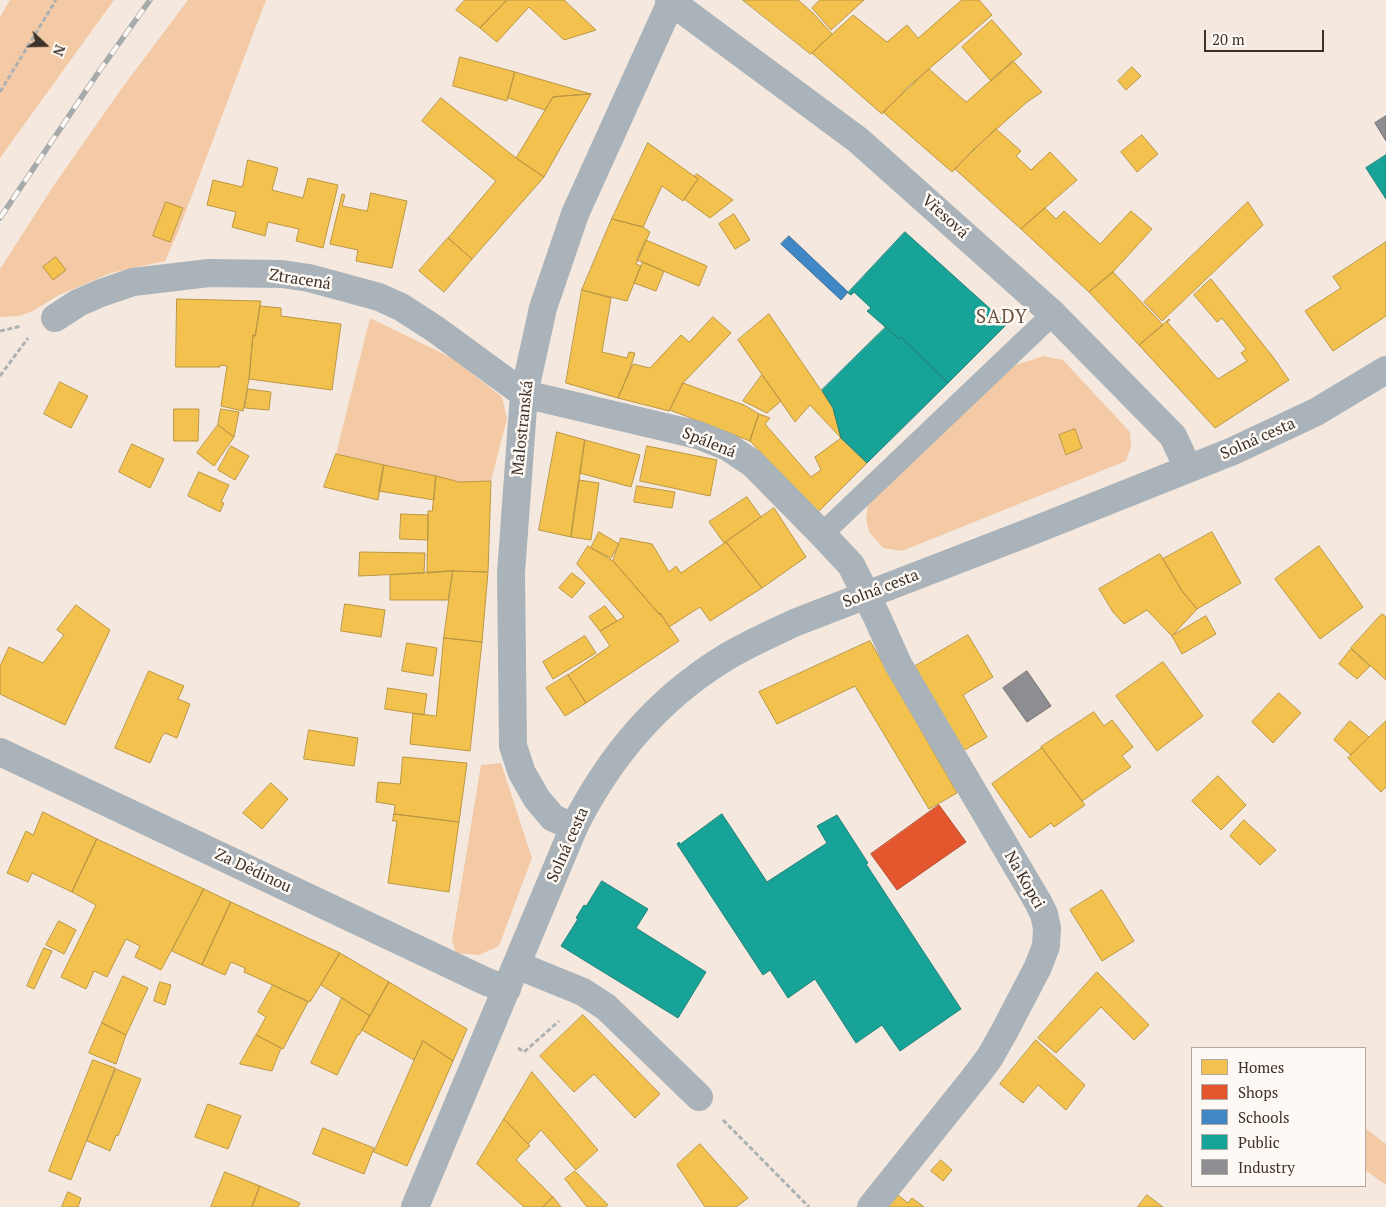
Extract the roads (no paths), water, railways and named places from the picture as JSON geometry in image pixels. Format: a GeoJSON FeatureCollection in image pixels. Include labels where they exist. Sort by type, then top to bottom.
{"type":"FeatureCollection","features":[{"type":"Feature","properties":{"kind":"street","name":"Vřesová"},"geometry":{"type":"LineString","coordinates":[[670,1],[858,140],[1053,314],[1173,436],[1188,468]]}},
{"type":"Feature","properties":{"kind":"street","name":"Malostranská"},"geometry":{"type":"LineString","coordinates":[[574,827],[553,818],[537,799],[522,774],[513,746],[511,573],[524,394],[543,308],[576,214],[670,1]]}},
{"type":"Feature","properties":{"kind":"street","name":"Ztracená"},"geometry":{"type":"LineString","coordinates":[[55,318],[78,303],[134,282],[209,273],[282,274],[309,278],[379,297],[401,307],[435,329],[524,394]]}},
{"type":"Feature","properties":{"kind":"street","name":"Solná cesta"},"geometry":{"type":"LineString","coordinates":[[415,1207],[574,827],[597,784],[614,759],[652,716],[691,682],[721,661],[756,641],[794,623],[1035,530],[1278,431],[1316,412],[1386,370]]}},
{"type":"Feature","properties":{"kind":"street","name":"Spálená"},"geometry":{"type":"LineString","coordinates":[[524,394],[698,435],[728,447],[752,463],[851,565],[865,595]]}},
{"type":"Feature","properties":{"kind":"street","name":"Na Kopci"},"geometry":{"type":"LineString","coordinates":[[865,595],[898,664],[1038,902],[1044,914],[1047,928],[1046,946],[1038,967],[990,1057],[871,1207]]}},
{"type":"Feature","properties":{"kind":"street","name":"Za Dědinou"},"geometry":{"type":"LineString","coordinates":[[0,752],[487,982],[512,977]]}},
{"type":"Feature","properties":{"kind":"street"},"geometry":{"type":"LineString","coordinates":[[512,977],[583,992],[601,1003],[699,1097]]}},
{"type":"Feature","properties":{"kind":"lane"},"geometry":{"type":"LineString","coordinates":[[822,534],[1053,314]]}},
{"type":"Feature","properties":{"kind":"railway"},"geometry":{"type":"LineString","coordinates":[[0,218],[100,70],[150,0]]}},
{"type":"Feature","properties":{"kind":"district","name":"SADY"},"geometry":{"type":"Point","coordinates":[1002,318]}}]}
